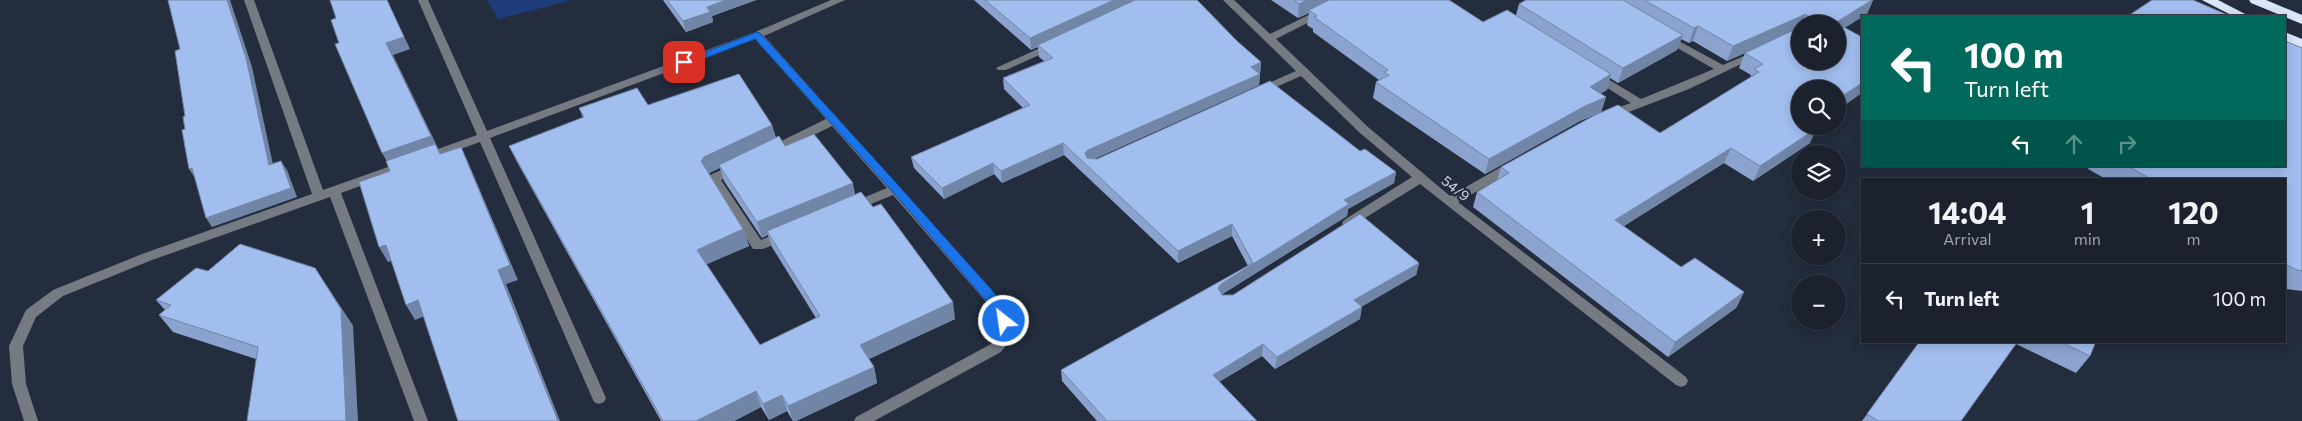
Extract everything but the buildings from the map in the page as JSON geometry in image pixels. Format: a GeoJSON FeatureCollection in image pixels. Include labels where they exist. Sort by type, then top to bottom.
{"type":"FeatureCollection","features":[{"type":"Feature","properties":{"kind":"highway"},"geometry":{"type":"LineString","coordinates":[[2208,0],[2241,15]]}},
{"type":"Feature","properties":{"kind":"highway"},"geometry":{"type":"LineString","coordinates":[[2255,0],[2302,20]]}},
{"type":"Feature","properties":{"kind":"highway"},"geometry":{"type":"LineString","coordinates":[[2286,36],[2302,44]]}},
{"type":"Feature","properties":{"kind":"street"},"geometry":{"type":"LineString","coordinates":[[249,0],[319,196]]}},
{"type":"Feature","properties":{"kind":"street"},"geometry":{"type":"LineString","coordinates":[[424,0],[483,138],[599,398]]}},
{"type":"Feature","properties":{"kind":"street"},"geometry":{"type":"LineString","coordinates":[[31,421],[19,384],[16,346],[31,314],[58,293],[147,258],[483,138],[757,35],[840,0]]}},
{"type":"Feature","properties":{"kind":"street","name":"54/9"},"geometry":{"type":"LineString","coordinates":[[1228,0],[1364,130],[1420,178],[1681,381]]}},
{"type":"Feature","properties":{"kind":"street"},"geometry":{"type":"LineString","coordinates":[[1268,39],[1347,0]]}},
{"type":"Feature","properties":{"kind":"street"},"geometry":{"type":"LineString","coordinates":[[1658,33],[1723,70]]}},
{"type":"Feature","properties":{"kind":"street"},"geometry":{"type":"LineString","coordinates":[[757,35],[896,188],[1000,309],[1008,333],[996,348],[971,364],[860,421]]}},
{"type":"Feature","properties":{"kind":"street"},"geometry":{"type":"LineString","coordinates":[[1002,68],[1064,40]]}},
{"type":"Feature","properties":{"kind":"street"},"geometry":{"type":"LineString","coordinates":[[1594,122],[1639,103],[1685,87],[1766,50]]}},
{"type":"Feature","properties":{"kind":"street"},"geometry":{"type":"LineString","coordinates":[[1582,68],[1639,103]]}},
{"type":"Feature","properties":{"kind":"street"},"geometry":{"type":"LineString","coordinates":[[1248,96],[1302,72]]}},
{"type":"Feature","properties":{"kind":"street"},"geometry":{"type":"LineString","coordinates":[[795,230],[758,246],[714,178],[834,120]]}},
{"type":"Feature","properties":{"kind":"street"},"geometry":{"type":"LineString","coordinates":[[1449,202],[1525,159]]}},
{"type":"Feature","properties":{"kind":"street"},"geometry":{"type":"LineString","coordinates":[[1336,231],[1420,178]]}},
{"type":"Feature","properties":{"kind":"street"},"geometry":{"type":"LineString","coordinates":[[840,211],[896,188]]}},
{"type":"Feature","properties":{"kind":"street"},"geometry":{"type":"LineString","coordinates":[[334,191],[421,421]]}},
{"type":"Feature","properties":{"kind":"shaded area"},"geometry":{"type":"Polygon","coordinates":[[[487,0],[573,0],[498,19],[487,0]]]}},
{"type":"Feature","properties":{"kind":"route"},"geometry":{"type":"LineString","coordinates":[[684,62],[757,35],[896,188],[1000,309],[1004,321]]}}]}
